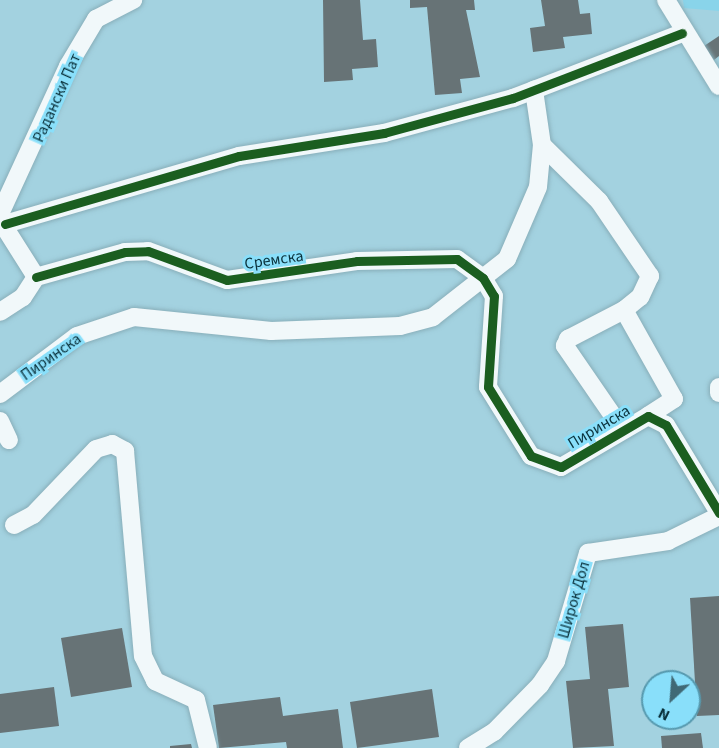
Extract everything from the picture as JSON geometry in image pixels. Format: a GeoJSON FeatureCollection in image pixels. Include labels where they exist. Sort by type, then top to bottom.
{"type":"FeatureCollection","features":[{"type":"Feature","properties":{"kind":"street","name":"Радански Пат"},"geometry":{"type":"LineString","coordinates":[[2,219],[68,66],[96,19],[133,0]]}},
{"type":"Feature","properties":{"kind":"street"},"geometry":{"type":"LineString","coordinates":[[666,0],[682,33],[719,86]]}},
{"type":"Feature","properties":{"kind":"street"},"geometry":{"type":"LineString","coordinates":[[0,312],[23,297],[36,277],[2,219],[238,156],[384,133],[534,90],[682,33]]}},
{"type":"Feature","properties":{"kind":"street","name":"Пиринска"},"geometry":{"type":"LineString","coordinates":[[0,394],[77,336],[106,323],[134,317],[271,331],[400,326],[433,317],[507,259],[538,187],[542,145],[534,90]]}},
{"type":"Feature","properties":{"kind":"street"},"geometry":{"type":"LineString","coordinates":[[542,145],[598,201],[650,276],[640,297],[624,310],[568,339],[565,346],[622,429]]}},
{"type":"Feature","properties":{"kind":"street","name":"Сремска"},"geometry":{"type":"LineString","coordinates":[[36,277],[77,262],[148,251],[227,280],[424,257],[457,259],[483,278]]}},
{"type":"Feature","properties":{"kind":"street","name":"Пиринска"},"geometry":{"type":"LineString","coordinates":[[483,278],[494,296],[488,387],[531,456],[561,467],[622,429],[648,416],[666,425],[719,514]]}},
{"type":"Feature","properties":{"kind":"street"},"geometry":{"type":"LineString","coordinates":[[624,310],[674,399],[648,416]]}},
{"type":"Feature","properties":{"kind":"street"},"geometry":{"type":"LineString","coordinates":[[719,387],[719,393]]}},
{"type":"Feature","properties":{"kind":"street"},"geometry":{"type":"LineString","coordinates":[[0,421],[9,440]]}},
{"type":"Feature","properties":{"kind":"street"},"geometry":{"type":"LineString","coordinates":[[14,525],[33,515],[96,449],[112,444],[125,451],[143,656],[156,681],[196,700],[208,748]]}},
{"type":"Feature","properties":{"kind":"street","name":"Широк Дол"},"geometry":{"type":"LineString","coordinates":[[468,748],[501,725],[556,661],[588,553],[668,541],[719,514]]}},
{"type":"Feature","properties":{"kind":"shaded area"},"geometry":{"type":"Polygon","coordinates":[[[683,0],[719,0],[719,11],[684,8],[683,0]]]}},
{"type":"Feature","properties":{"kind":"building"},"geometry":{"type":"Polygon","coordinates":[[[323,0],[360,0],[363,40],[376,39],[378,67],[352,69],[353,80],[324,82],[323,0]]]}},
{"type":"Feature","properties":{"kind":"building"},"geometry":{"type":"Polygon","coordinates":[[[410,0],[474,0],[475,10],[466,10],[480,77],[460,79],[462,93],[435,95],[427,7],[410,8],[410,0]]]}},
{"type":"Feature","properties":{"kind":"building"},"geometry":{"type":"Polygon","coordinates":[[[541,0],[578,0],[580,14],[590,13],[592,34],[563,37],[565,48],[533,52],[530,28],[545,26],[541,0]]]}},
{"type":"Feature","properties":{"kind":"building"},"geometry":{"type":"Polygon","coordinates":[[[719,36],[719,56],[714,60],[704,46],[719,36]]]}},
{"type":"Feature","properties":{"kind":"building"},"geometry":{"type":"Polygon","coordinates":[[[719,596],[719,715],[701,716],[701,670],[694,670],[690,598],[719,596]]]}},
{"type":"Feature","properties":{"kind":"building"},"geometry":{"type":"Polygon","coordinates":[[[623,624],[629,687],[608,689],[614,746],[573,748],[566,681],[590,679],[585,627],[623,624]]]}},
{"type":"Feature","properties":{"kind":"building"},"geometry":{"type":"Polygon","coordinates":[[[122,628],[132,687],[71,697],[61,638],[122,628]]]}},
{"type":"Feature","properties":{"kind":"building"},"geometry":{"type":"Polygon","coordinates":[[[54,687],[59,726],[0,733],[0,694],[54,687]]]}},
{"type":"Feature","properties":{"kind":"building"},"geometry":{"type":"Polygon","coordinates":[[[432,689],[439,737],[357,748],[350,702],[432,689]]]}},
{"type":"Feature","properties":{"kind":"building"},"geometry":{"type":"Polygon","coordinates":[[[280,697],[283,716],[338,709],[343,748],[287,748],[286,742],[219,748],[213,705],[280,697]]]}},
{"type":"Feature","properties":{"kind":"building"},"geometry":{"type":"Polygon","coordinates":[[[701,733],[703,748],[662,748],[661,736],[701,733]]]}},
{"type":"Feature","properties":{"kind":"building"},"geometry":{"type":"Polygon","coordinates":[[[191,744],[192,748],[170,748],[170,746],[191,744]]]}},
{"type":"Feature","properties":{"kind":"cycle path"},"geometry":{"type":"LineString","coordinates":[[5,224],[239,156],[384,133],[513,98],[682,33]]}},
{"type":"Feature","properties":{"kind":"cycle path"},"geometry":{"type":"LineString","coordinates":[[36,277],[125,252],[148,251],[227,280],[357,261],[457,259],[483,278],[494,296],[488,387],[531,456],[561,467],[648,416],[666,425],[719,513]]}}]}
